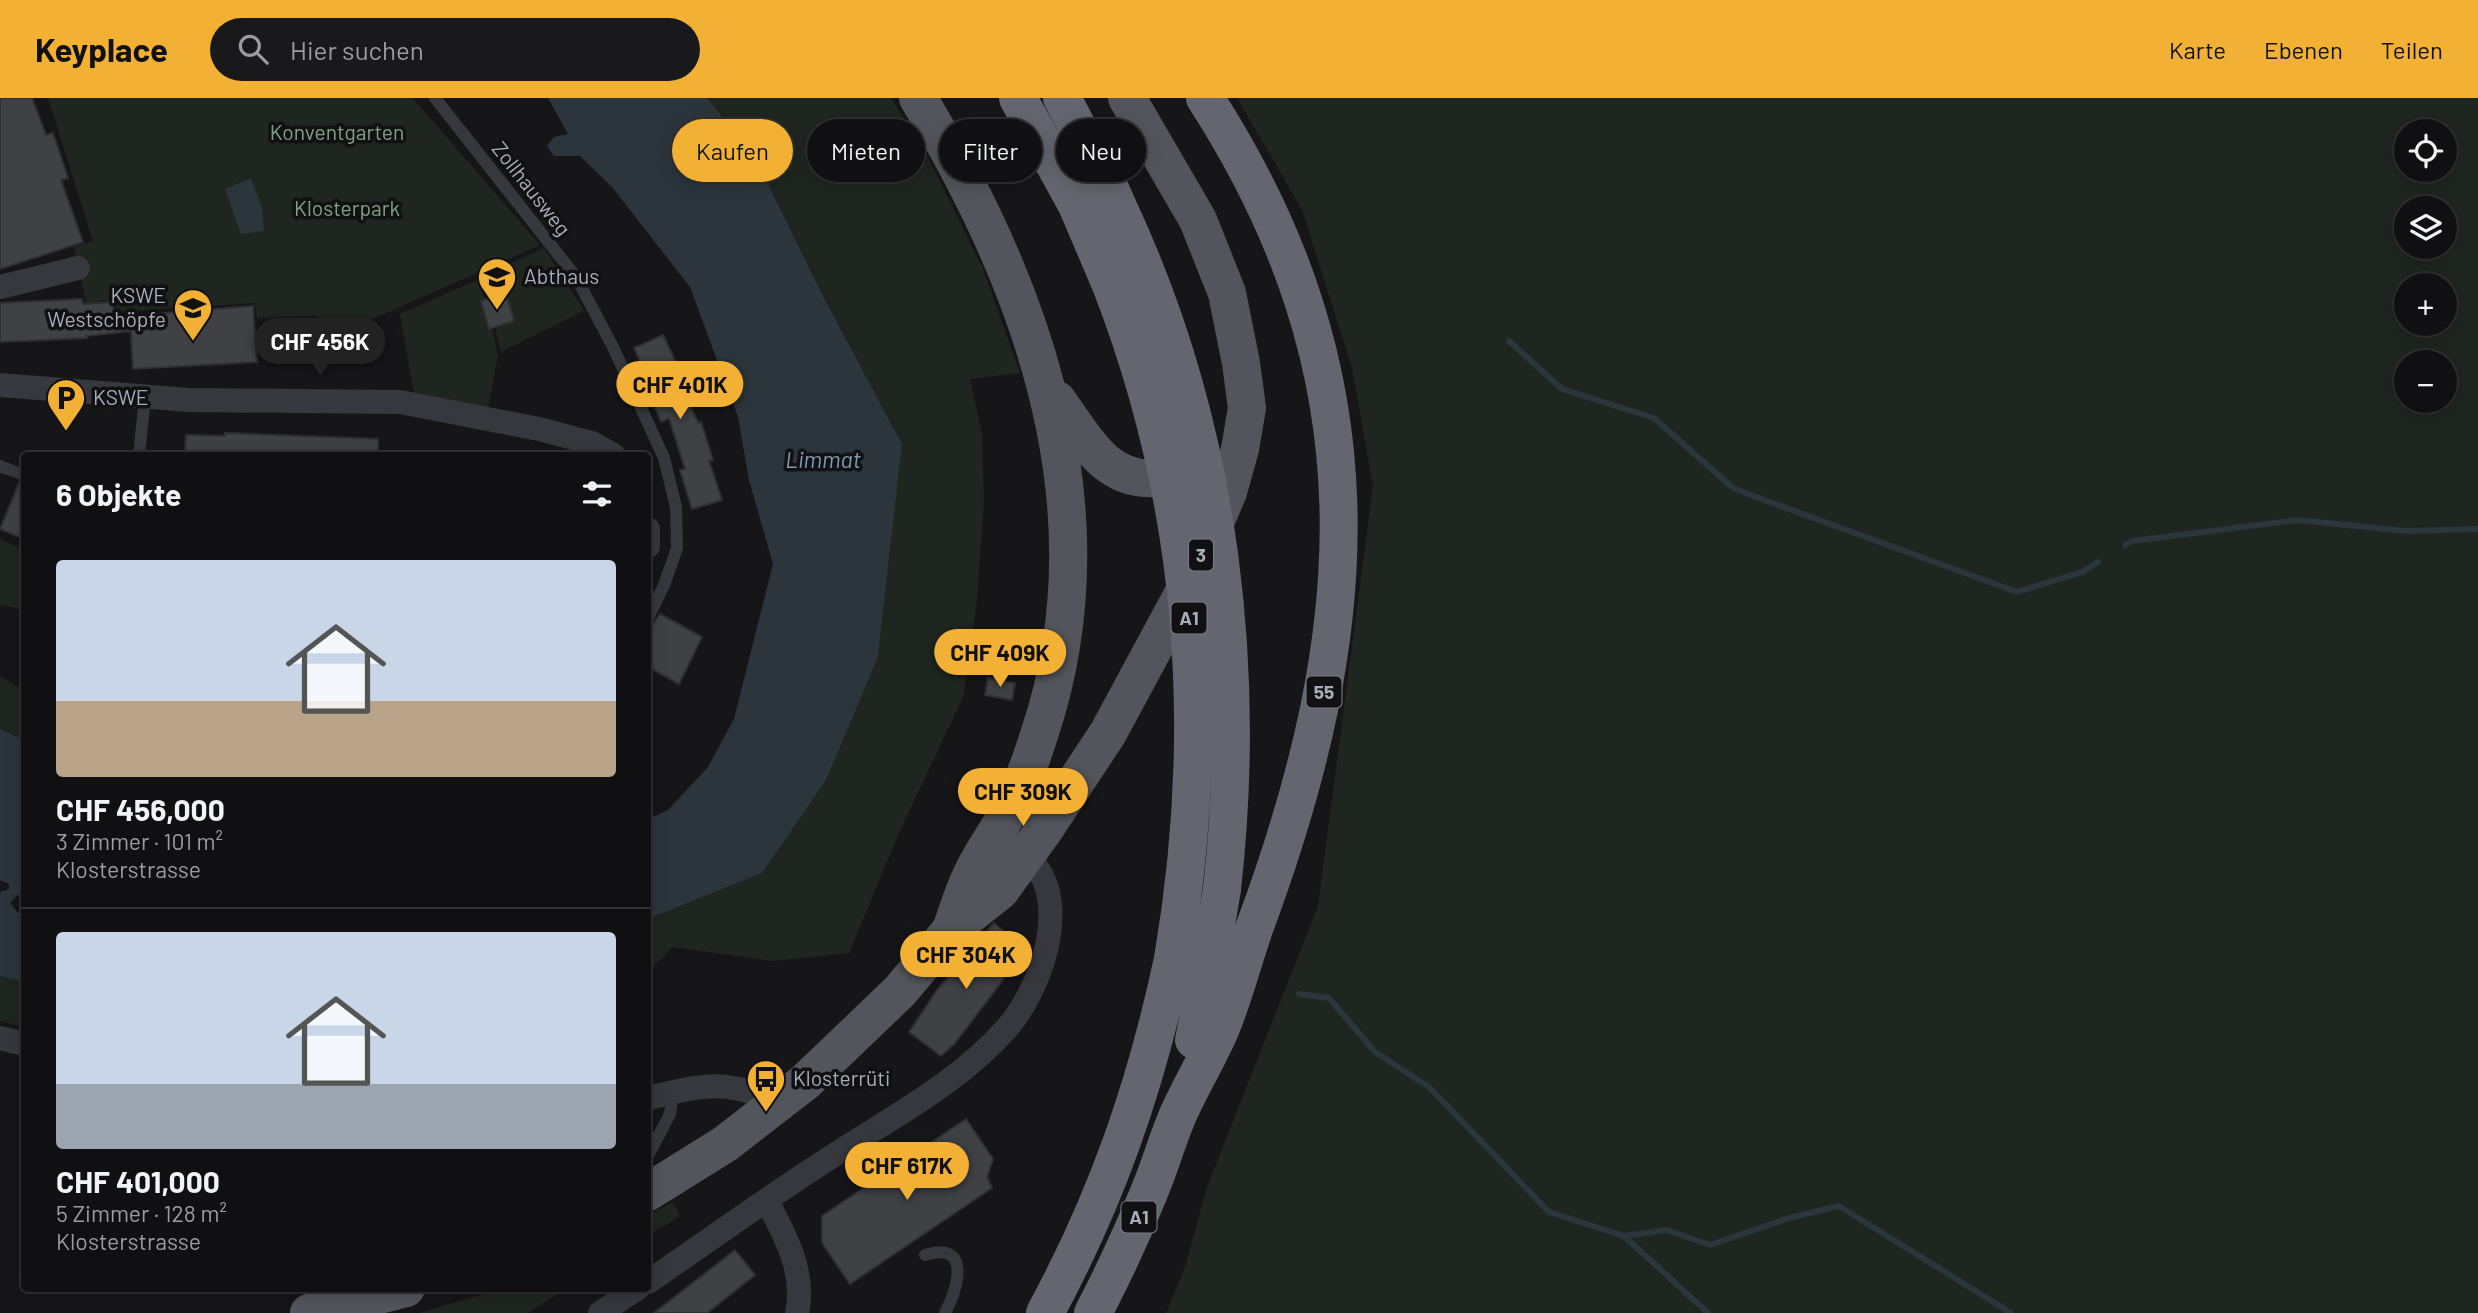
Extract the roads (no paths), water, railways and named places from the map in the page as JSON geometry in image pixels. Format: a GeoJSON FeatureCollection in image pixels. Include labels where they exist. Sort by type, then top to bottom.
{"type":"FeatureCollection","features":[{"type":"Feature","properties":{"kind":"highway","name":"A1"},"geometry":{"type":"LineString","coordinates":[[1018,98],[1077,205],[1111,285],[1138,360],[1166,467],[1180,547],[1191,631],[1194,698],[1193,794],[1189,849],[1173,960],[1151,1055],[1131,1122],[1091,1223],[1045,1313]]}},
{"type":"Feature","properties":{"kind":"highway","name":"A1"},"geometry":{"type":"LineString","coordinates":[[1062,98],[1095,159],[1131,236],[1158,304],[1189,404],[1211,503],[1221,569],[1229,655],[1232,738],[1222,888],[1209,967],[1177,1118],[1129,1240],[1093,1313]]}},
{"type":"Feature","properties":{"kind":"highway","name":"55"},"geometry":{"type":"LineString","coordinates":[[1177,1118],[1221,1028],[1299,800],[1324,691],[1335,618],[1340,520],[1337,464],[1329,407],[1302,296],[1286,251],[1259,191],[1205,98]]}},
{"type":"Feature","properties":{"kind":"main road","name":"3"},"geometry":{"type":"LineString","coordinates":[[918,98],[952,153],[995,239],[1030,329],[1060,446],[1068,512],[1066,609],[1059,660],[1041,731],[1011,807],[973,872],[951,930]]}},
{"type":"Feature","properties":{"kind":"main road","name":"3"},"geometry":{"type":"LineString","coordinates":[[651,1190],[725,1144],[779,1103],[845,1045],[900,991],[951,930],[1000,891],[1108,733],[1190,581],[1228,492],[1240,449],[1247,408],[1227,293],[1204,232],[1176,178],[1127,98]]}},
{"type":"Feature","properties":{"kind":"main road"},"geometry":{"type":"LineString","coordinates":[[1047,387],[1092,451],[1111,468],[1135,478],[1163,477],[1192,465],[1208,448],[1221,427],[1241,363]]}},
{"type":"Feature","properties":{"kind":"main road"},"geometry":{"type":"LineString","coordinates":[[309,1313],[390,1292]]}},
{"type":"Feature","properties":{"kind":"street"},"geometry":{"type":"LineString","coordinates":[[0,287],[78,268]]}},
{"type":"Feature","properties":{"kind":"street"},"geometry":{"type":"LineString","coordinates":[[0,385],[189,400],[400,402],[540,429],[592,443],[608,452]]}},
{"type":"Feature","properties":{"kind":"street"},"geometry":{"type":"LineString","coordinates":[[651,1280],[954,1076],[1008,1027],[1032,989],[1048,946],[1050,917],[1047,894],[1039,870],[994,836]]}},
{"type":"Feature","properties":{"kind":"street"},"geometry":{"type":"LineString","coordinates":[[0,1038],[21,1043]]}},
{"type":"Feature","properties":{"kind":"street"},"geometry":{"type":"LineString","coordinates":[[651,1097],[732,1085],[779,1103]]}},
{"type":"Feature","properties":{"kind":"street"},"geometry":{"type":"LineString","coordinates":[[767,1201],[794,1261],[800,1290],[797,1313]]}},
{"type":"Feature","properties":{"kind":"street"},"geometry":{"type":"LineString","coordinates":[[600,1313],[632,1292]]}},
{"type":"Feature","properties":{"kind":"lane","name":"Zollhausweg"},"geometry":{"type":"LineString","coordinates":[[435,98],[576,277],[613,347],[664,458],[676,507],[677,548],[651,611]]}},
{"type":"Feature","properties":{"kind":"lane"},"geometry":{"type":"LineString","coordinates":[[139,452],[145,397]]}},
{"type":"Feature","properties":{"kind":"lane"},"geometry":{"type":"LineString","coordinates":[[0,466],[21,473]]}},
{"type":"Feature","properties":{"kind":"lane"},"geometry":{"type":"LineString","coordinates":[[651,1150],[670,1114],[673,1092]]}},
{"type":"Feature","properties":{"kind":"lane"},"geometry":{"type":"LineString","coordinates":[[925,1255],[942,1251],[948,1254],[959,1270],[959,1281],[945,1313]]}},
{"type":"Feature","properties":{"kind":"water","name":"Limmat"},"geometry":{"type":"Polygon","coordinates":[[[548,98],[707,98],[724,119],[672,119],[672,182],[767,182],[821,292],[902,444],[878,657],[826,780],[762,873],[651,918],[651,818],[668,810],[708,767],[734,719],[773,564],[749,480],[738,417],[690,287],[612,187],[580,156],[554,156],[547,146],[554,137],[568,134],[548,98]]]}},
{"type":"Feature","properties":{"kind":"water"},"geometry":{"type":"Polygon","coordinates":[[[251,178],[262,208],[264,231],[241,234],[225,189],[251,178]]]}},
{"type":"Feature","properties":{"kind":"water"},"geometry":{"type":"Polygon","coordinates":[[[0,729],[21,739],[21,896],[17,895],[10,903],[21,916],[21,981],[0,976],[0,892],[9,889],[9,884],[0,880],[0,729]]]}},
{"type":"Feature","properties":{"kind":"waterway"},"geometry":{"type":"LineString","coordinates":[[1509,341],[1562,389],[1654,418],[1733,488],[1767,501],[2017,592],[2082,572],[2098,562]]}},
{"type":"Feature","properties":{"kind":"waterway"},"geometry":{"type":"LineString","coordinates":[[2125,545],[2132,541],[2298,520],[2406,531],[2478,529]]}},
{"type":"Feature","properties":{"kind":"waterway"},"geometry":{"type":"LineString","coordinates":[[1299,994],[1329,998],[1375,1052],[1429,1087],[1549,1212],[1624,1236],[1708,1313]]}},
{"type":"Feature","properties":{"kind":"waterway"},"geometry":{"type":"LineString","coordinates":[[1624,1236],[1667,1230],[1710,1245],[1789,1218],[1839,1206],[2011,1313]]}},
{"type":"Feature","properties":{"kind":"place","name":"Abthaus"},"geometry":{"type":"Point","coordinates":[497,311]}},
{"type":"Feature","properties":{"kind":"place","name":"KSWE Westschöpfe"},"geometry":{"type":"Point","coordinates":[193,342]}},
{"type":"Feature","properties":{"kind":"place","name":"KSWE"},"geometry":{"type":"Point","coordinates":[66,432]}},
{"type":"Feature","properties":{"kind":"place","name":"Klosterrüti"},"geometry":{"type":"Point","coordinates":[766,1113]}},
{"type":"Feature","properties":{"kind":"park label","name":"Konventgarten"},"geometry":{"type":"Point","coordinates":[337,133]}},
{"type":"Feature","properties":{"kind":"park label","name":"Klosterpark"},"geometry":{"type":"Point","coordinates":[347,209]}}]}
